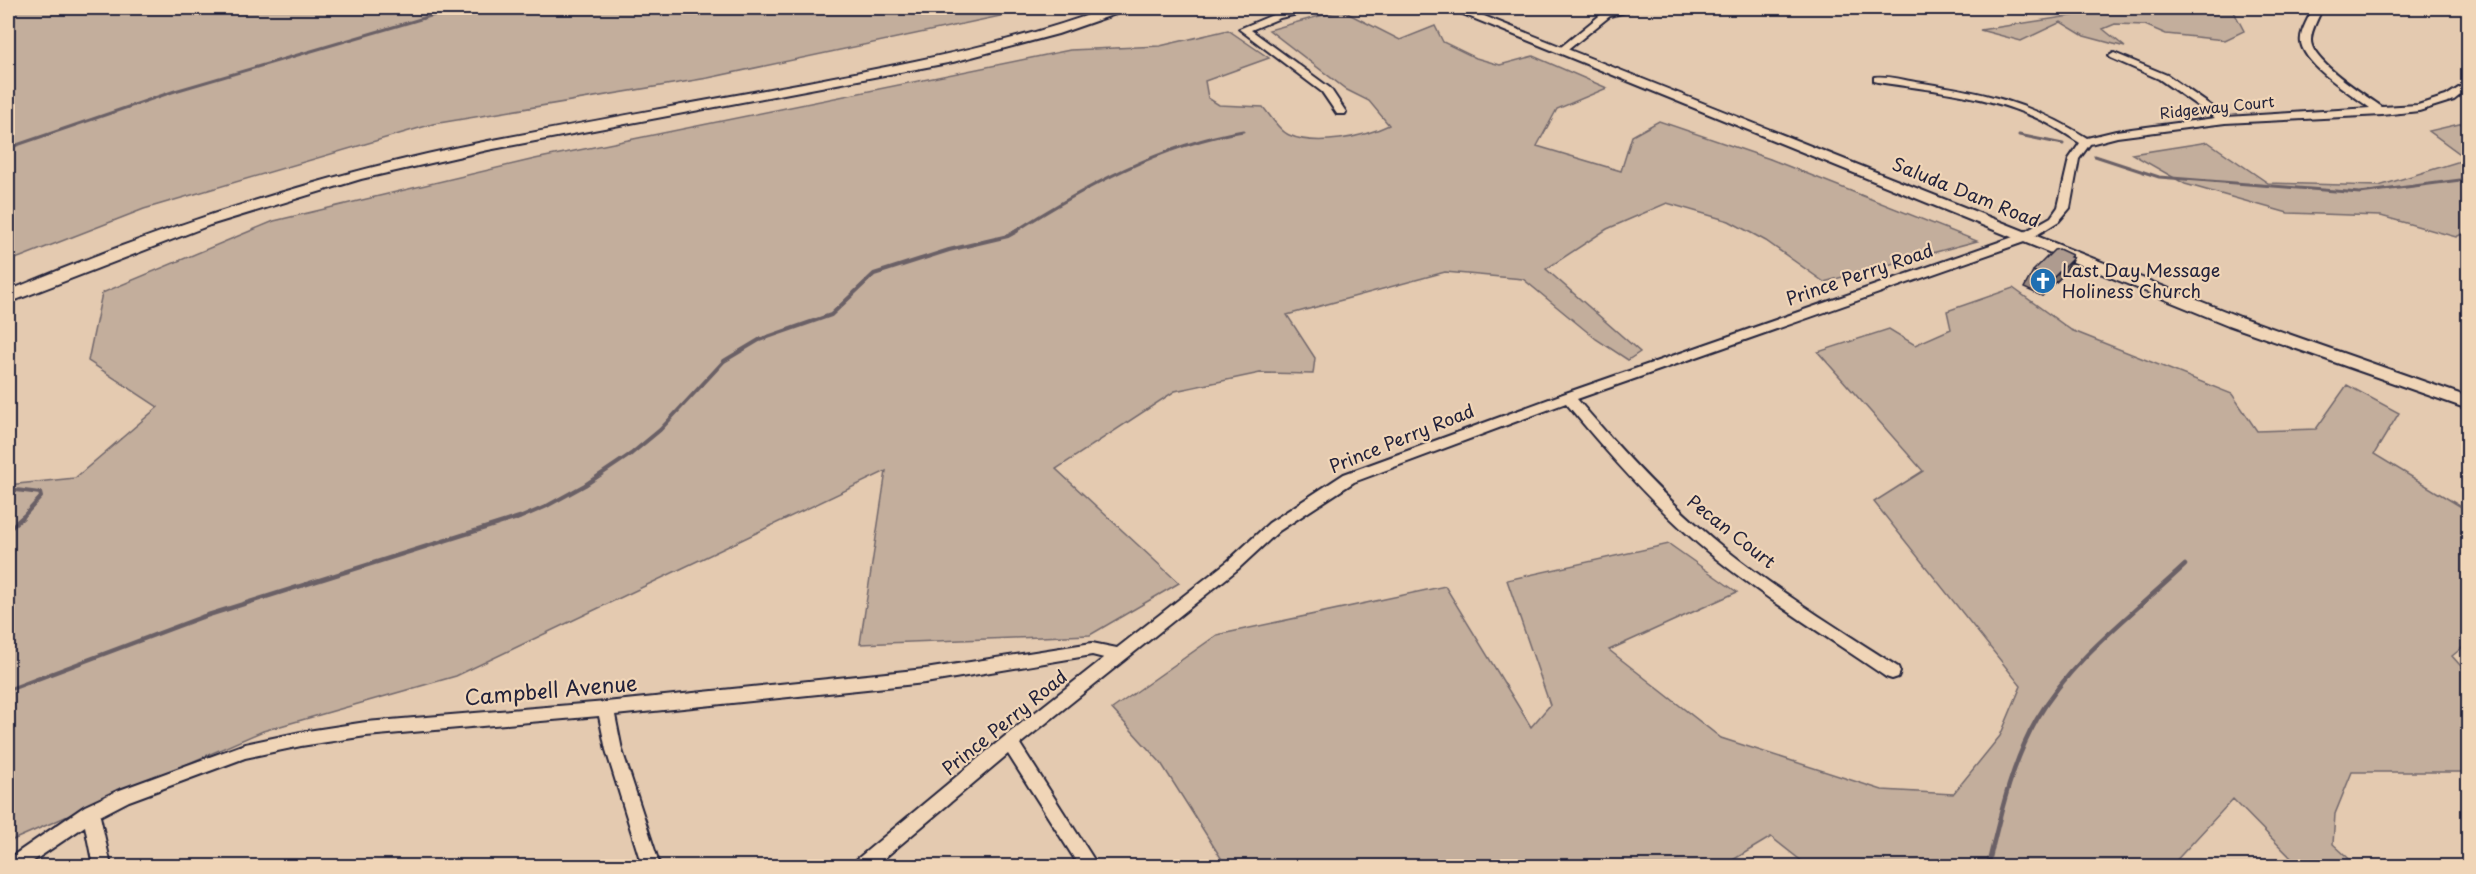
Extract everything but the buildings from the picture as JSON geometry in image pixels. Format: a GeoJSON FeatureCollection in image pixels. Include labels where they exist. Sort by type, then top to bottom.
{"type":"FeatureCollection","features":[{"type":"Feature","properties":{"kind":"main road"},"geometry":{"type":"LineString","coordinates":[[8,297],[85,264],[198,224],[309,189],[406,163],[916,67],[1046,35],[1119,8]]}},
{"type":"Feature","properties":{"kind":"street"},"geometry":{"type":"LineString","coordinates":[[1319,8],[1278,16],[1244,29],[1326,90],[1341,112]]}},
{"type":"Feature","properties":{"kind":"street","name":"Saluda Dam Road"},"geometry":{"type":"LineString","coordinates":[[1454,8],[2234,321],[2468,401]]}},
{"type":"Feature","properties":{"kind":"street"},"geometry":{"type":"LineString","coordinates":[[1594,8],[1607,14]]}},
{"type":"Feature","properties":{"kind":"street"},"geometry":{"type":"LineString","coordinates":[[1561,51],[1607,14],[1635,8]]}},
{"type":"Feature","properties":{"kind":"street"},"geometry":{"type":"LineString","coordinates":[[2317,8],[2308,29],[2306,44],[2309,50],[2325,67],[2382,112]]}},
{"type":"Feature","properties":{"kind":"street"},"geometry":{"type":"LineString","coordinates":[[2114,56],[2173,82],[2225,120]]}},
{"type":"Feature","properties":{"kind":"street"},"geometry":{"type":"LineString","coordinates":[[1878,79],[1952,92],[2018,108],[2050,120],[2086,142],[2074,159],[2064,208],[2055,219],[2023,238]]}},
{"type":"Feature","properties":{"kind":"street","name":"Ridgeway Court"},"geometry":{"type":"LineString","coordinates":[[2086,142],[2116,134],[2225,120],[2382,112],[2434,104],[2450,98],[2469,85]]}},
{"type":"Feature","properties":{"kind":"street","name":"Prince Perry Road"},"geometry":{"type":"LineString","coordinates":[[862,867],[1010,742],[1233,565],[1274,526],[1324,492],[1380,465],[2023,238]]}},
{"type":"Feature","properties":{"kind":"street","name":"Pecan Court"},"geometry":{"type":"LineString","coordinates":[[1569,397],[1614,452],[1657,497],[1721,553],[1892,672]]}},
{"type":"Feature","properties":{"kind":"street","name":"Campbell Avenue"},"geometry":{"type":"LineString","coordinates":[[12,867],[91,812],[123,796],[245,751],[301,739],[366,729],[606,709],[925,676],[1092,649],[1120,655]]}},
{"type":"Feature","properties":{"kind":"street"},"geometry":{"type":"LineString","coordinates":[[606,709],[614,750],[651,867]]}},
{"type":"Feature","properties":{"kind":"street"},"geometry":{"type":"LineString","coordinates":[[1010,742],[1089,867]]}},
{"type":"Feature","properties":{"kind":"street"},"geometry":{"type":"LineString","coordinates":[[91,812],[102,867]]}},
{"type":"Feature","properties":{"kind":"shaded area"},"geometry":{"type":"Polygon","coordinates":[[[8,8],[1038,8],[708,78],[433,124],[144,209],[8,262],[8,8]]]}},
{"type":"Feature","properties":{"kind":"shaded area"},"geometry":{"type":"Polygon","coordinates":[[[2122,8],[2236,8],[2233,10],[2244,31],[2225,40],[2166,34],[2145,25],[2115,24],[2103,29],[2125,47],[2084,36],[2061,22],[2021,41],[1980,30],[2122,8]]]}},
{"type":"Feature","properties":{"kind":"shaded area"},"geometry":{"type":"Polygon","coordinates":[[[1341,10],[1400,40],[1435,26],[1443,42],[1476,58],[1500,65],[1533,56],[1607,88],[1557,109],[1537,146],[1621,171],[1632,136],[1659,121],[1770,159],[1977,241],[1824,282],[1766,241],[1729,221],[1667,203],[1607,229],[1546,269],[1640,352],[1628,360],[1596,339],[1523,279],[1445,272],[1287,315],[1315,358],[1313,374],[1260,373],[1175,391],[1056,469],[1179,583],[1090,635],[860,644],[886,471],[456,676],[263,731],[8,842],[8,485],[75,478],[158,407],[88,361],[102,293],[274,221],[535,159],[1070,50],[1160,46],[1228,30],[1269,58],[1205,81],[1208,98],[1219,105],[1263,107],[1282,130],[1300,139],[1326,140],[1353,137],[1389,125],[1369,101],[1347,90],[1269,30],[1341,10]]]}},
{"type":"Feature","properties":{"kind":"shaded area"},"geometry":{"type":"Polygon","coordinates":[[[2468,122],[2468,231],[2456,237],[2381,216],[2288,213],[2185,184],[2132,154],[2208,142],[2268,183],[2379,186],[2467,159],[2429,131],[2468,122]]]}},
{"type":"Feature","properties":{"kind":"shaded area"},"geometry":{"type":"Polygon","coordinates":[[[2013,288],[2071,330],[2232,394],[2257,431],[2316,429],[2347,385],[2399,413],[2374,454],[2468,511],[2468,643],[2452,656],[2468,674],[2468,772],[2352,772],[2335,814],[2333,844],[2357,866],[2299,866],[2233,799],[2171,866],[1808,866],[1771,837],[1723,866],[1226,866],[1161,763],[1112,709],[1217,635],[1445,586],[1531,727],[1550,705],[1507,580],[1669,544],[1737,592],[1609,650],[1721,738],[1882,790],[1953,794],[2000,736],[2021,686],[1874,502],[1923,471],[1818,352],[1889,329],[1915,345],[1951,329],[1947,311],[2013,288]]]}},
{"type":"Feature","properties":{"kind":"waterway"},"geometry":{"type":"LineString","coordinates":[[8,148],[175,91],[458,8]]}},
{"type":"Feature","properties":{"kind":"waterway"},"geometry":{"type":"LineString","coordinates":[[1014,232],[1068,199],[1153,157],[1182,146],[1243,131]]}},
{"type":"Feature","properties":{"kind":"waterway"},"geometry":{"type":"LineString","coordinates":[[2019,135],[2063,144]]}},
{"type":"Feature","properties":{"kind":"waterway"},"geometry":{"type":"LineString","coordinates":[[2095,156],[2159,177],[2360,193],[2468,179]]}},
{"type":"Feature","properties":{"kind":"waterway"},"geometry":{"type":"LineString","coordinates":[[517,519],[585,485],[631,454],[660,430],[724,361],[759,340],[831,315],[874,274],[949,250],[1008,236],[1017,231]]}},
{"type":"Feature","properties":{"kind":"waterway"},"geometry":{"type":"LineString","coordinates":[[8,489],[40,493],[41,497],[22,518]]}},
{"type":"Feature","properties":{"kind":"waterway"},"geometry":{"type":"LineString","coordinates":[[8,690],[202,617],[520,517]]}},
{"type":"Feature","properties":{"kind":"waterway"},"geometry":{"type":"LineString","coordinates":[[8,530],[22,518]]}},
{"type":"Feature","properties":{"kind":"waterway"},"geometry":{"type":"LineString","coordinates":[[1988,866],[2013,772],[2028,736],[2051,697],[2105,637],[2185,565]]}},
{"type":"Feature","properties":{"kind":"place","name":"Last Day Message Holiness Church"},"geometry":{"type":"Point","coordinates":[2043,281]}}]}
